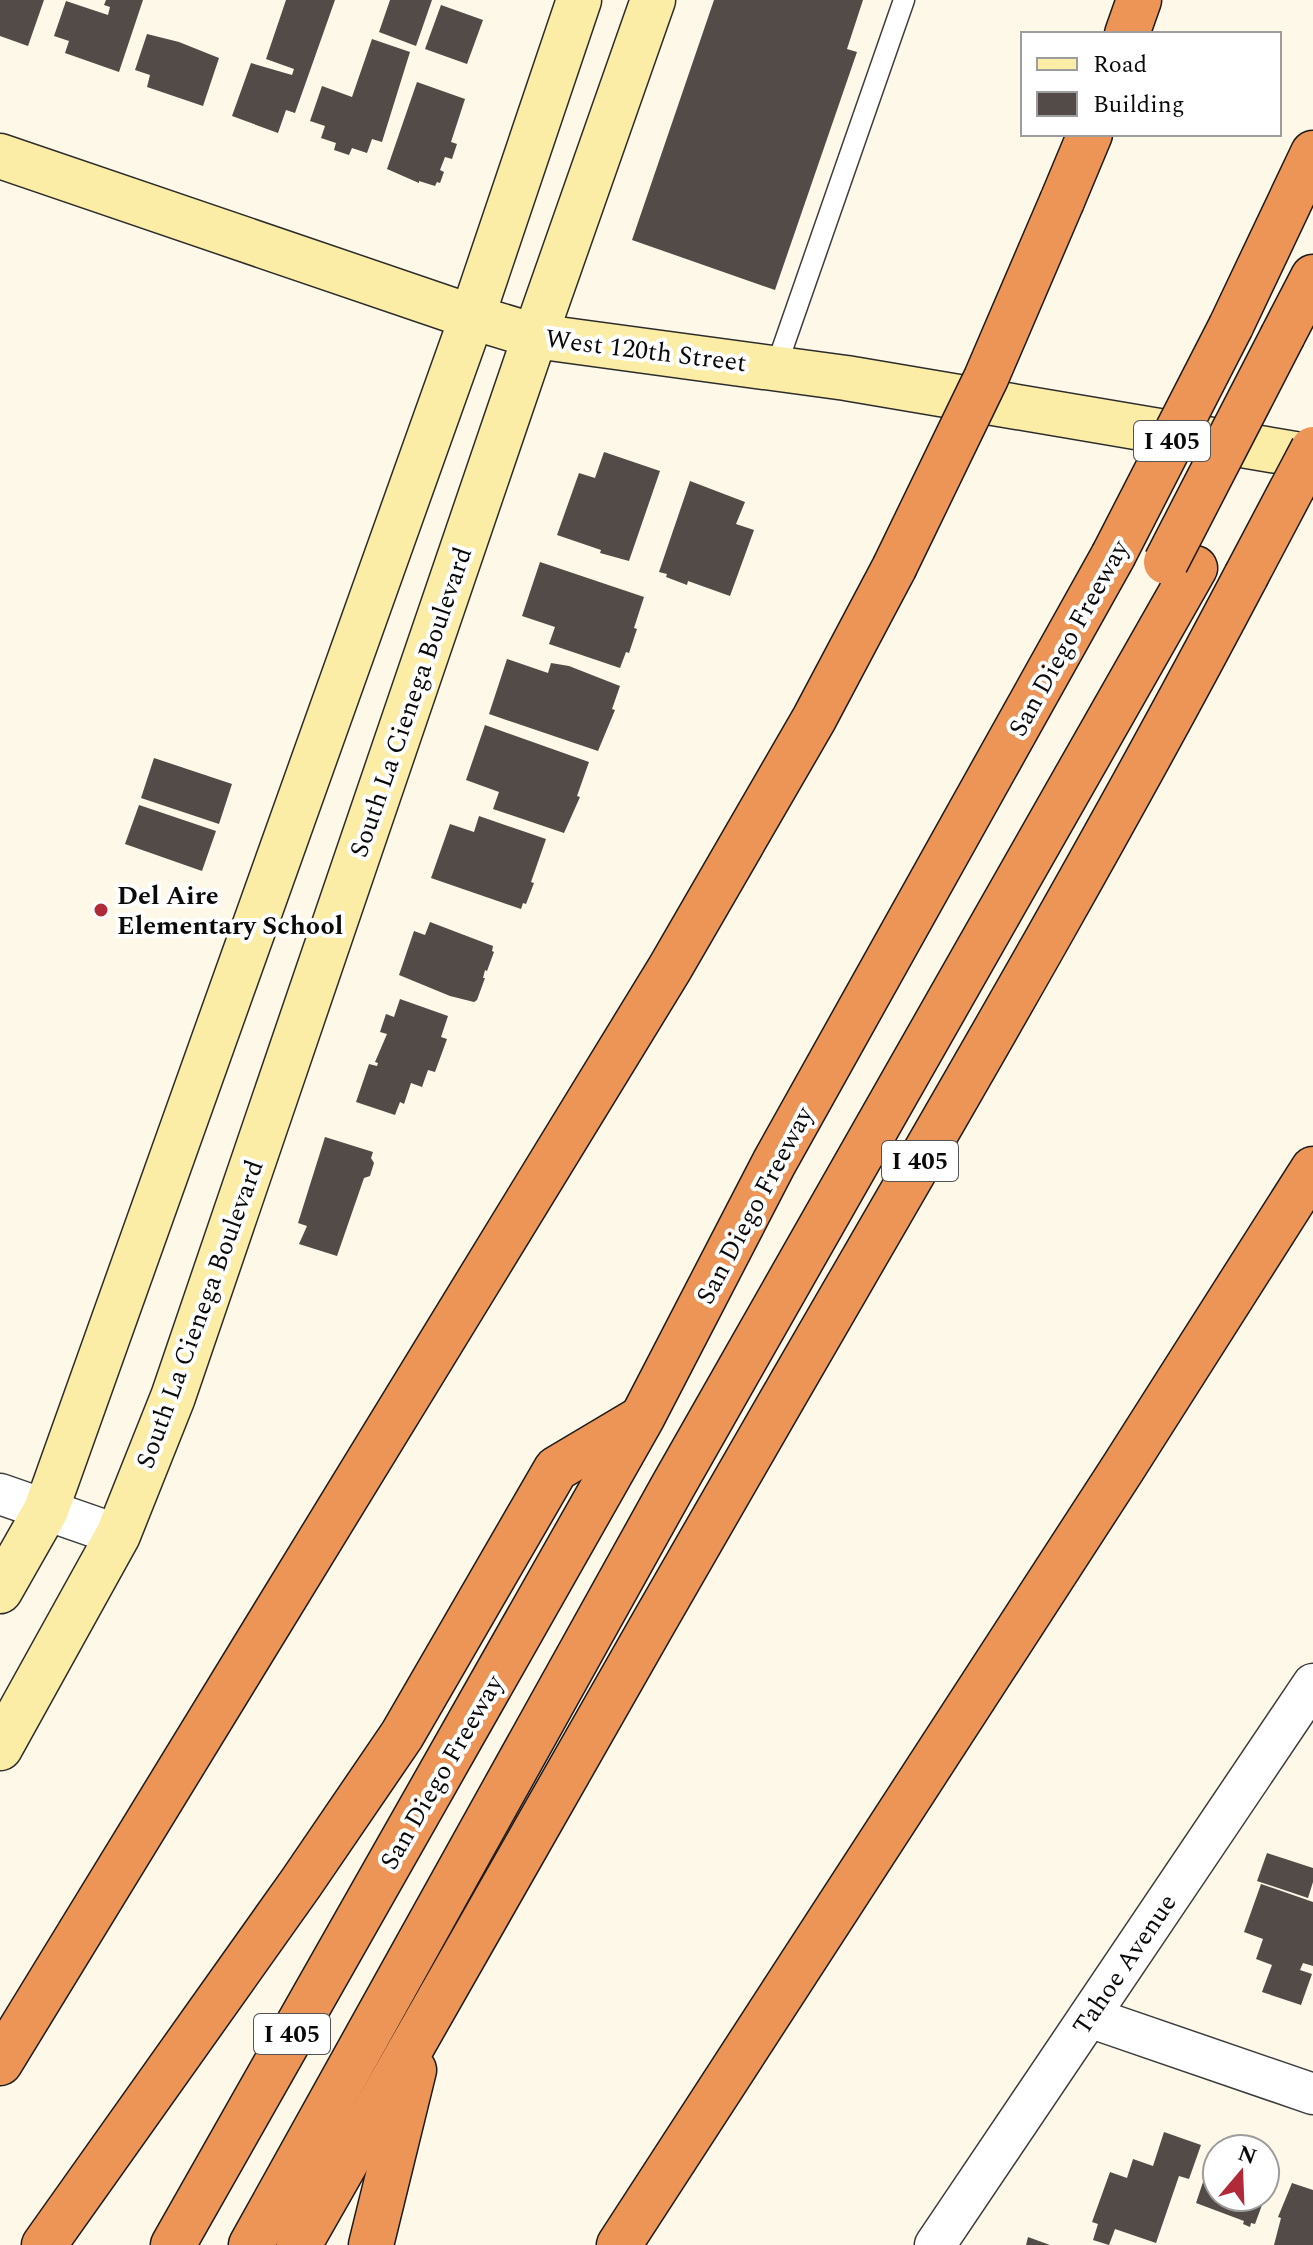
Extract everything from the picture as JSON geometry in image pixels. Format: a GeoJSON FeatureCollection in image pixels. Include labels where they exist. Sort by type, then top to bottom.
{"type":"FeatureCollection","features":[{"type":"Feature","properties":{"kind":"highway"},"geometry":{"type":"LineString","coordinates":[[1128,32],[1139,0]]}},
{"type":"Feature","properties":{"kind":"highway"},"geometry":{"type":"LineString","coordinates":[[0,2063],[670,968],[814,719],[894,568],[986,378],[1089,136]]}},
{"type":"Feature","properties":{"kind":"highway","name":"San Diego Freeway"},"geometry":{"type":"LineString","coordinates":[[173,2245],[642,1418],[774,1163],[1113,556],[1231,326],[1313,153]]}},
{"type":"Feature","properties":{"kind":"highway"},"geometry":{"type":"LineString","coordinates":[[251,2245],[1180,565],[1302,337],[1313,277]]}},
{"type":"Feature","properties":{"kind":"highway","name":"I 405"},"geometry":{"type":"LineString","coordinates":[[299,2245],[1149,761],[1313,449]]}},
{"type":"Feature","properties":{"kind":"highway"},"geometry":{"type":"LineString","coordinates":[[412,1824],[489,1775],[782,1256],[1180,565]]}},
{"type":"Feature","properties":{"kind":"highway"},"geometry":{"type":"LineString","coordinates":[[619,2245],[1313,1169]]}},
{"type":"Feature","properties":{"kind":"highway"},"geometry":{"type":"LineString","coordinates":[[44,2245],[402,1735],[556,1469],[642,1418]]}},
{"type":"Feature","properties":{"kind":"highway"},"geometry":{"type":"LineString","coordinates":[[371,2245],[428,2018]]}},
{"type":"Feature","properties":{"kind":"highway"},"geometry":{"type":"LineString","coordinates":[[647,2245],[706,2111]]}},
{"type":"Feature","properties":{"kind":"main road"},"geometry":{"type":"LineString","coordinates":[[0,1591],[46,1510],[472,317],[579,0]]}},
{"type":"Feature","properties":{"kind":"main road","name":"South La Cienega Boulevard"},"geometry":{"type":"LineString","coordinates":[[0,1748],[118,1535],[178,1382],[653,0]]}},
{"type":"Feature","properties":{"kind":"main road","name":"West 120th Street"},"geometry":{"type":"LineString","coordinates":[[0,156],[535,336],[776,367],[1313,457]]}},
{"type":"Feature","properties":{"kind":"street"},"geometry":{"type":"LineString","coordinates":[[0,1494],[118,1535]]}},
{"type":"Feature","properties":{"kind":"street","name":"Tahoe Avenue"},"geometry":{"type":"LineString","coordinates":[[935,2245],[1313,1684]]}},
{"type":"Feature","properties":{"kind":"street"},"geometry":{"type":"LineString","coordinates":[[1089,2017],[1313,2094]]}},
{"type":"Feature","properties":{"kind":"lane"},"geometry":{"type":"LineString","coordinates":[[776,367],[904,0]]}},
{"type":"Feature","properties":{"kind":"building"},"geometry":{"type":"Polygon","coordinates":[[[0,0],[44,0],[28,46],[0,36],[0,0]]]}},
{"type":"Feature","properties":{"kind":"building"},"geometry":{"type":"Polygon","coordinates":[[[106,0],[143,0],[119,72],[65,53],[69,41],[54,36],[66,1],[108,15],[110,7],[104,5],[106,0]]]}},
{"type":"Feature","properties":{"kind":"building"},"geometry":{"type":"Polygon","coordinates":[[[286,0],[335,0],[295,113],[286,110],[278,133],[232,116],[251,63],[292,75],[294,69],[266,59],[286,0]]]}},
{"type":"Feature","properties":{"kind":"building"},"geometry":{"type":"Polygon","coordinates":[[[390,0],[432,0],[416,46],[379,32],[390,0]]]}},
{"type":"Feature","properties":{"kind":"building"},"geometry":{"type":"Polygon","coordinates":[[[714,0],[863,0],[847,49],[857,52],[775,290],[632,240],[714,0]]]}},
{"type":"Feature","properties":{"kind":"building"},"geometry":{"type":"Polygon","coordinates":[[[441,5],[483,20],[467,64],[425,49],[441,5]]]}},
{"type":"Feature","properties":{"kind":"building"},"geometry":{"type":"Polygon","coordinates":[[[147,34],[179,42],[219,58],[203,106],[147,87],[150,75],[135,70],[147,34]]]}},
{"type":"Feature","properties":{"kind":"building"},"geometry":{"type":"Polygon","coordinates":[[[372,39],[410,52],[382,142],[372,139],[367,153],[352,148],[349,155],[334,150],[336,143],[321,138],[325,126],[310,121],[322,86],[352,97],[372,39]]]}},
{"type":"Feature","properties":{"kind":"building"},"geometry":{"type":"Polygon","coordinates":[[[417,82],[465,99],[451,142],[457,144],[452,159],[445,157],[440,170],[444,172],[440,183],[437,182],[435,186],[419,183],[387,169],[417,82]]]}},
{"type":"Feature","properties":{"kind":"building"},"geometry":{"type":"Polygon","coordinates":[[[604,452],[660,471],[629,561],[557,535],[579,473],[595,478],[604,452]]]}},
{"type":"Feature","properties":{"kind":"building"},"geometry":{"type":"Polygon","coordinates":[[[690,481],[745,502],[736,524],[754,530],[730,596],[688,581],[687,585],[659,572],[690,481]]]}},
{"type":"Feature","properties":{"kind":"building"},"geometry":{"type":"Polygon","coordinates":[[[540,562],[644,597],[629,653],[626,652],[620,668],[549,644],[555,627],[522,616],[540,562]]]}},
{"type":"Feature","properties":{"kind":"building"},"geometry":{"type":"Polygon","coordinates":[[[507,659],[548,673],[551,663],[569,666],[620,686],[612,709],[615,710],[598,751],[489,714],[507,659]]]}},
{"type":"Feature","properties":{"kind":"building"},"geometry":{"type":"Polygon","coordinates":[[[485,725],[589,762],[577,796],[580,797],[564,833],[493,809],[499,792],[466,780],[485,725]]]}},
{"type":"Feature","properties":{"kind":"building"},"geometry":{"type":"Polygon","coordinates":[[[154,758],[232,784],[219,824],[141,798],[154,758]]]}},
{"type":"Feature","properties":{"kind":"building"},"geometry":{"type":"Polygon","coordinates":[[[139,805],[216,831],[202,871],[125,844],[139,805]]]}},
{"type":"Feature","properties":{"kind":"building"},"geometry":{"type":"Polygon","coordinates":[[[479,816],[546,839],[531,882],[534,883],[521,909],[431,878],[450,824],[474,832],[479,816]]]}},
{"type":"Feature","properties":{"kind":"building"},"geometry":{"type":"Polygon","coordinates":[[[430,922],[493,946],[494,952],[474,1002],[450,996],[399,975],[414,931],[425,935],[430,922]]]}},
{"type":"Feature","properties":{"kind":"building"},"geometry":{"type":"Polygon","coordinates":[[[400,999],[448,1016],[441,1037],[447,1039],[435,1072],[428,1070],[422,1087],[411,1083],[404,1104],[400,1102],[395,1115],[356,1102],[369,1064],[377,1066],[375,1062],[387,1034],[380,1032],[386,1014],[394,1017],[400,999]]]}},
{"type":"Feature","properties":{"kind":"building"},"geometry":{"type":"Polygon","coordinates":[[[325,1137],[373,1152],[370,1176],[364,1178],[337,1256],[299,1244],[307,1226],[298,1223],[325,1137]]]}},
{"type":"Feature","properties":{"kind":"building"},"geometry":{"type":"Polygon","coordinates":[[[1267,1853],[1313,1868],[1308,1898],[1257,1881],[1267,1853]]]}},
{"type":"Feature","properties":{"kind":"building"},"geometry":{"type":"Polygon","coordinates":[[[1261,1884],[1313,1902],[1313,1966],[1303,1963],[1300,1970],[1312,1974],[1301,2005],[1262,1992],[1272,1965],[1256,1959],[1263,1939],[1244,1932],[1261,1884]]]}},
{"type":"Feature","properties":{"kind":"building"},"geometry":{"type":"Polygon","coordinates":[[[1164,2132],[1201,2145],[1189,2179],[1179,2176],[1156,2243],[1115,2229],[1109,2245],[1093,2240],[1098,2224],[1092,2222],[1110,2172],[1127,2178],[1133,2159],[1153,2166],[1164,2132]]]}},
{"type":"Feature","properties":{"kind":"building"},"geometry":{"type":"Polygon","coordinates":[[[1292,2183],[1313,2190],[1313,2245],[1274,2245],[1281,2210],[1292,2183]]]}},
{"type":"Feature","properties":{"kind":"building"},"geometry":{"type":"Polygon","coordinates":[[[1201,2188],[1201,2205],[1196,2203],[1201,2188]]]}},
{"type":"Feature","properties":{"kind":"building"},"geometry":{"type":"Polygon","coordinates":[[[1223,2213],[1259,2213],[1255,2224],[1251,2223],[1250,2227],[1243,2224],[1244,2221],[1223,2213]]]}},
{"type":"Feature","properties":{"kind":"building"},"geometry":{"type":"Polygon","coordinates":[[[1028,2237],[1050,2245],[1026,2245],[1028,2237]]]}},
{"type":"Feature","properties":{"kind":"place","name":"Del Aire Elementary School"},"geometry":{"type":"Point","coordinates":[101,910]}}]}
